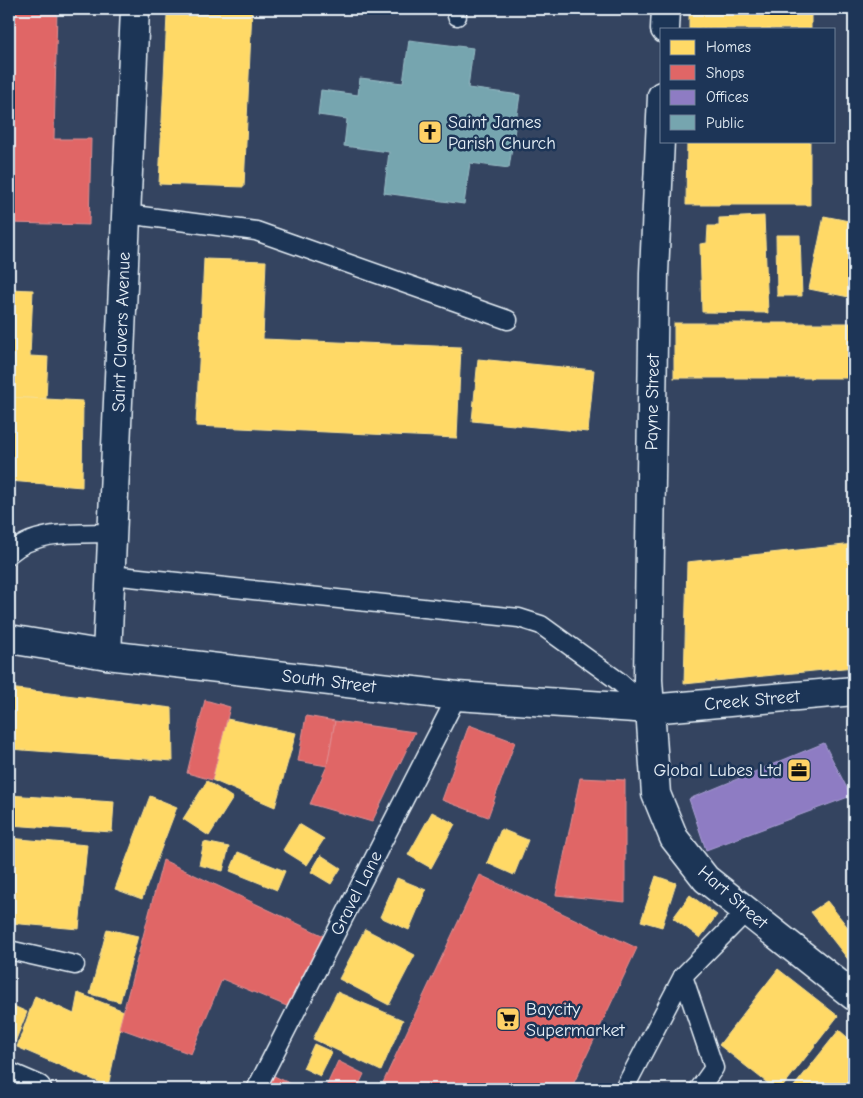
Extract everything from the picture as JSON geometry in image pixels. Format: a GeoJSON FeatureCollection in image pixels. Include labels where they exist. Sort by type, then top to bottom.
{"type":"FeatureCollection","features":[{"type":"Feature","properties":{"kind":"street","name":"Saint Clavers Avenue"},"geometry":{"type":"LineString","coordinates":[[107,655],[135,9]]}},
{"type":"Feature","properties":{"kind":"street"},"geometry":{"type":"LineString","coordinates":[[665,28],[666,9]]}},
{"type":"Feature","properties":{"kind":"street","name":"Payne Street"},"geometry":{"type":"LineString","coordinates":[[650,709],[648,680],[653,293],[660,140]]}},
{"type":"Feature","properties":{"kind":"street","name":"South Street"},"geometry":{"type":"LineString","coordinates":[[9,639],[107,655],[457,696],[650,709]]}},
{"type":"Feature","properties":{"kind":"street","name":"Creek Street"},"geometry":{"type":"LineString","coordinates":[[650,709],[854,691]]}},
{"type":"Feature","properties":{"kind":"street","name":"Hart Street"},"geometry":{"type":"LineString","coordinates":[[650,709],[656,794],[674,838],[706,879],[854,996]]}},
{"type":"Feature","properties":{"kind":"street"},"geometry":{"type":"LineString","coordinates":[[9,1077],[38,1089]]}},
{"type":"Feature","properties":{"kind":"lane"},"geometry":{"type":"LineString","coordinates":[[126,214],[256,231],[508,320]]}},
{"type":"Feature","properties":{"kind":"lane"},"geometry":{"type":"LineString","coordinates":[[9,554],[18,546],[52,534],[113,533]]}},
{"type":"Feature","properties":{"kind":"lane"},"geometry":{"type":"LineString","coordinates":[[111,574],[519,618],[541,625],[617,680],[650,709]]}},
{"type":"Feature","properties":{"kind":"lane","name":"Gravel Lane"},"geometry":{"type":"LineString","coordinates":[[256,1089],[457,696]]}},
{"type":"Feature","properties":{"kind":"lane"},"geometry":{"type":"LineString","coordinates":[[624,1089],[683,976],[747,911]]}},
{"type":"Feature","properties":{"kind":"lane"},"geometry":{"type":"LineString","coordinates":[[9,950],[74,965]]}},
{"type":"Feature","properties":{"kind":"lane"},"geometry":{"type":"LineString","coordinates":[[683,976],[714,1068],[699,1089]]}},
{"type":"Feature","properties":{"kind":"building: Homes"},"geometry":{"type":"Polygon","coordinates":[[[195,9],[252,9],[244,187],[159,184],[167,15],[195,16],[195,9]]]}},
{"type":"Feature","properties":{"kind":"building: Homes"},"geometry":{"type":"Polygon","coordinates":[[[811,9],[811,28],[689,28],[689,11],[811,9]]]}},
{"type":"Feature","properties":{"kind":"building: Homes"},"geometry":{"type":"Polygon","coordinates":[[[687,142],[810,142],[810,205],[686,205],[687,142]]]}},
{"type":"Feature","properties":{"kind":"building: Homes"},"geometry":{"type":"Polygon","coordinates":[[[764,216],[768,313],[702,312],[700,244],[707,243],[708,226],[719,226],[719,218],[764,216]]]}},
{"type":"Feature","properties":{"kind":"building: Homes"},"geometry":{"type":"Polygon","coordinates":[[[824,216],[854,222],[854,298],[809,289],[824,216]]]}},
{"type":"Feature","properties":{"kind":"building: Homes"},"geometry":{"type":"Polygon","coordinates":[[[776,235],[800,235],[802,296],[777,296],[776,235]]]}},
{"type":"Feature","properties":{"kind":"building: Homes"},"geometry":{"type":"Polygon","coordinates":[[[204,259],[266,261],[263,339],[461,347],[457,438],[196,426],[204,259]]]}},
{"type":"Feature","properties":{"kind":"building: Homes"},"geometry":{"type":"Polygon","coordinates":[[[9,289],[33,290],[30,356],[48,357],[46,399],[9,397],[9,289]]]}},
{"type":"Feature","properties":{"kind":"building: Homes"},"geometry":{"type":"Polygon","coordinates":[[[674,323],[854,323],[854,378],[674,378],[674,323]]]}},
{"type":"Feature","properties":{"kind":"building: Homes"},"geometry":{"type":"Polygon","coordinates":[[[478,359],[594,370],[588,432],[472,421],[478,359]]]}},
{"type":"Feature","properties":{"kind":"building: Homes"},"geometry":{"type":"Polygon","coordinates":[[[9,397],[83,401],[82,487],[9,481],[9,397]]]}},
{"type":"Feature","properties":{"kind":"building: Homes"},"geometry":{"type":"Polygon","coordinates":[[[854,544],[854,667],[684,684],[687,562],[854,544]]]}},
{"type":"Feature","properties":{"kind":"building: Homes"},"geometry":{"type":"Polygon","coordinates":[[[9,688],[172,708],[173,761],[9,749],[9,688]]]}},
{"type":"Feature","properties":{"kind":"building: Homes"},"geometry":{"type":"Polygon","coordinates":[[[227,719],[296,733],[275,807],[212,780],[227,719]]]}},
{"type":"Feature","properties":{"kind":"building: Homes"},"geometry":{"type":"Polygon","coordinates":[[[207,781],[233,798],[209,836],[183,819],[207,781]]]}},
{"type":"Feature","properties":{"kind":"building: Homes"},"geometry":{"type":"Polygon","coordinates":[[[9,795],[114,802],[112,832],[9,825],[9,795]]]}},
{"type":"Feature","properties":{"kind":"building: Homes"},"geometry":{"type":"Polygon","coordinates":[[[150,796],[177,807],[142,899],[115,889],[150,796]]]}},
{"type":"Feature","properties":{"kind":"building: Homes"},"geometry":{"type":"Polygon","coordinates":[[[432,812],[455,824],[431,868],[408,855],[432,812]]]}},
{"type":"Feature","properties":{"kind":"building: Homes"},"geometry":{"type":"Polygon","coordinates":[[[299,824],[324,839],[307,865],[283,850],[299,824]]]}},
{"type":"Feature","properties":{"kind":"building: Homes"},"geometry":{"type":"Polygon","coordinates":[[[501,829],[528,840],[514,875],[487,863],[501,829]]]}},
{"type":"Feature","properties":{"kind":"building: Homes"},"geometry":{"type":"Polygon","coordinates":[[[9,838],[87,845],[79,929],[9,923],[9,838]]]}},
{"type":"Feature","properties":{"kind":"building: Homes"},"geometry":{"type":"Polygon","coordinates":[[[204,842],[229,847],[223,871],[199,865],[204,842]]]}},
{"type":"Feature","properties":{"kind":"building: Homes"},"geometry":{"type":"Polygon","coordinates":[[[238,852],[285,871],[277,890],[230,871],[238,852]]]}},
{"type":"Feature","properties":{"kind":"building: Homes"},"geometry":{"type":"Polygon","coordinates":[[[321,855],[341,868],[331,884],[311,872],[321,855]]]}},
{"type":"Feature","properties":{"kind":"building: Homes"},"geometry":{"type":"Polygon","coordinates":[[[656,876],[676,883],[662,927],[641,921],[656,876]]]}},
{"type":"Feature","properties":{"kind":"building: Homes"},"geometry":{"type":"Polygon","coordinates":[[[397,878],[426,890],[409,930],[380,917],[397,878]]]}},
{"type":"Feature","properties":{"kind":"building: Homes"},"geometry":{"type":"Polygon","coordinates":[[[690,895],[717,915],[700,938],[673,918],[690,895]]]}},
{"type":"Feature","properties":{"kind":"building: Homes"},"geometry":{"type":"Polygon","coordinates":[[[827,901],[854,935],[854,967],[811,912],[827,901]]]}},
{"type":"Feature","properties":{"kind":"building: Homes"},"geometry":{"type":"Polygon","coordinates":[[[107,929],[138,936],[120,1002],[90,994],[107,929]]]}},
{"type":"Feature","properties":{"kind":"building: Homes"},"geometry":{"type":"Polygon","coordinates":[[[365,929],[415,955],[389,1005],[339,979],[365,929]]]}},
{"type":"Feature","properties":{"kind":"building: Homes"},"geometry":{"type":"Polygon","coordinates":[[[778,969],[838,1016],[781,1089],[775,1089],[719,1045],[778,969]]]}},
{"type":"Feature","properties":{"kind":"building: Homes"},"geometry":{"type":"Polygon","coordinates":[[[337,992],[403,1020],[381,1071],[313,1039],[337,992]]]}},
{"type":"Feature","properties":{"kind":"building: Homes"},"geometry":{"type":"Polygon","coordinates":[[[78,993],[124,1011],[108,1086],[17,1047],[35,996],[74,1014],[78,993]]]}},
{"type":"Feature","properties":{"kind":"building: Homes"},"geometry":{"type":"Polygon","coordinates":[[[9,1004],[27,1012],[15,1042],[9,1039],[9,1004]]]}},
{"type":"Feature","properties":{"kind":"building: Homes"},"geometry":{"type":"Polygon","coordinates":[[[839,1030],[854,1043],[854,1089],[792,1089],[839,1030]]]}},
{"type":"Feature","properties":{"kind":"building: Homes"},"geometry":{"type":"Polygon","coordinates":[[[314,1044],[332,1052],[320,1076],[303,1068],[314,1044]]]}},
{"type":"Feature","properties":{"kind":"building: Shops"},"geometry":{"type":"Polygon","coordinates":[[[9,9],[57,9],[54,139],[91,139],[89,225],[9,223],[9,9]]]}},
{"type":"Feature","properties":{"kind":"building: Shops"},"geometry":{"type":"Polygon","coordinates":[[[205,700],[230,707],[212,780],[187,773],[205,700]]]}},
{"type":"Feature","properties":{"kind":"building: Shops"},"geometry":{"type":"Polygon","coordinates":[[[306,716],[335,721],[327,766],[298,761],[306,716]]]}},
{"type":"Feature","properties":{"kind":"building: Shops"},"geometry":{"type":"Polygon","coordinates":[[[335,721],[415,732],[372,822],[310,804],[327,766],[335,721]]]}},
{"type":"Feature","properties":{"kind":"building: Shops"},"geometry":{"type":"Polygon","coordinates":[[[469,725],[515,742],[488,817],[442,800],[469,725]]]}},
{"type":"Feature","properties":{"kind":"building: Shops"},"geometry":{"type":"Polygon","coordinates":[[[580,778],[625,780],[625,902],[556,895],[580,778]]]}},
{"type":"Feature","properties":{"kind":"building: Shops"},"geometry":{"type":"Polygon","coordinates":[[[163,860],[324,936],[289,1007],[222,979],[191,1054],[119,1028],[163,860]]]}},
{"type":"Feature","properties":{"kind":"building: Shops","name":"Baycity Supermarket"},"geometry":{"type":"Polygon","coordinates":[[[480,875],[637,948],[571,1089],[380,1089],[480,875]]]}},
{"type":"Feature","properties":{"kind":"building: Shops"},"geometry":{"type":"Polygon","coordinates":[[[338,1061],[364,1074],[357,1089],[325,1089],[338,1061]]]}},
{"type":"Feature","properties":{"kind":"building: Shops"},"geometry":{"type":"Polygon","coordinates":[[[272,1075],[302,1089],[266,1089],[272,1075]]]}},
{"type":"Feature","properties":{"kind":"building: Offices","name":"Global Lubes Ltd"},"geometry":{"type":"Polygon","coordinates":[[[824,743],[851,796],[706,850],[689,799],[824,743]]]}},
{"type":"Feature","properties":{"kind":"building: Public","name":"Saint James Parish Church"},"geometry":{"type":"Polygon","coordinates":[[[409,40],[473,48],[468,88],[520,95],[509,168],[470,163],[464,204],[384,193],[389,152],[344,146],[347,119],[318,115],[321,90],[358,95],[360,78],[403,83],[409,40]]]}},
{"type":"Feature","properties":{"kind":"place","name":"Saint James Parish Church"},"geometry":{"type":"Point","coordinates":[430,132]}},
{"type":"Feature","properties":{"kind":"place","name":"Global Lubes Ltd"},"geometry":{"type":"Point","coordinates":[799,770]}},
{"type":"Feature","properties":{"kind":"place","name":"Baycity Supermarket"},"geometry":{"type":"Point","coordinates":[508,1019]}}]}
